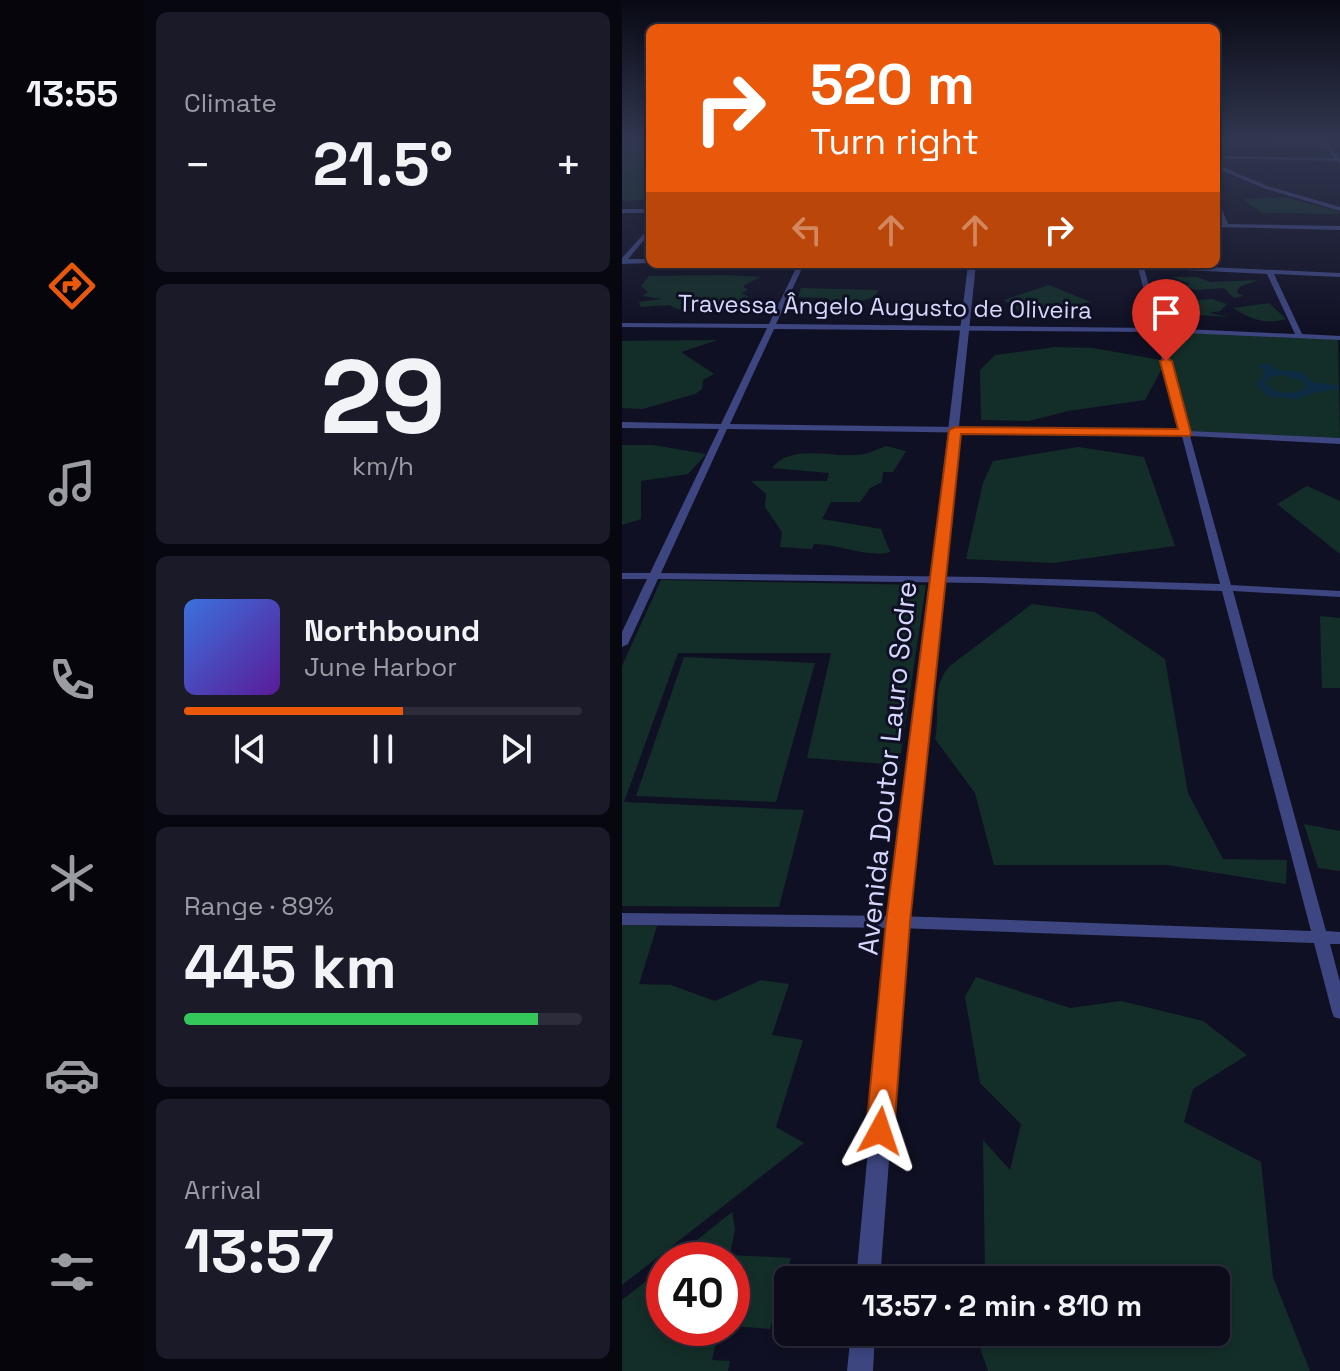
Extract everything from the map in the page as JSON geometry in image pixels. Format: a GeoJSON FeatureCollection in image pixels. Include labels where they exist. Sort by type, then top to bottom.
{"type":"FeatureCollection","features":[{"type":"Feature","properties":{"kind":"street"},"geometry":{"type":"LineString","coordinates":[[622,211],[646,211]]}},
{"type":"Feature","properties":{"kind":"street"},"geometry":{"type":"LineString","coordinates":[[1220,212],[1226,225]]}},
{"type":"Feature","properties":{"kind":"street"},"geometry":{"type":"LineString","coordinates":[[1220,225],[1340,228]]}},
{"type":"Feature","properties":{"kind":"street"},"geometry":{"type":"LineString","coordinates":[[622,261],[646,234]]}},
{"type":"Feature","properties":{"kind":"street"},"geometry":{"type":"LineString","coordinates":[[622,261],[646,261]]}},
{"type":"Feature","properties":{"kind":"street"},"geometry":{"type":"LineString","coordinates":[[622,644],[799,268]]}},
{"type":"Feature","properties":{"kind":"street","name":"Avenida Doutor Lauro Sodre"},"geometry":{"type":"LineString","coordinates":[[869,1266],[898,922],[972,268]]}},
{"type":"Feature","properties":{"kind":"street"},"geometry":{"type":"LineString","coordinates":[[1141,268],[1340,1012]]}},
{"type":"Feature","properties":{"kind":"street"},"geometry":{"type":"LineString","coordinates":[[1204,268],[1340,275]]}},
{"type":"Feature","properties":{"kind":"street"},"geometry":{"type":"LineString","coordinates":[[1269,271],[1299,335]]}},
{"type":"Feature","properties":{"kind":"street","name":"Travessa Ângelo Augusto de Oliveira"},"geometry":{"type":"LineString","coordinates":[[622,325],[1156,330],[1340,338]]}},
{"type":"Feature","properties":{"kind":"street"},"geometry":{"type":"LineString","coordinates":[[622,425],[1185,433],[1340,441]]}},
{"type":"Feature","properties":{"kind":"street"},"geometry":{"type":"LineString","coordinates":[[622,576],[938,579],[1228,587],[1340,594]]}},
{"type":"Feature","properties":{"kind":"street"},"geometry":{"type":"LineString","coordinates":[[622,919],[898,922],[1340,938]]}},
{"type":"Feature","properties":{"kind":"street"},"geometry":{"type":"LineString","coordinates":[[860,1371],[862,1346]]}},
{"type":"Feature","properties":{"kind":"green space"},"geometry":{"type":"Polygon","coordinates":[[[1250,204],[1311,204],[1340,214],[1262,213],[1250,204]]]}},
{"type":"Feature","properties":{"kind":"green space"},"geometry":{"type":"Polygon","coordinates":[[[649,276],[760,277],[743,286],[748,290],[741,293],[749,297],[726,309],[688,311],[670,305],[641,307],[639,302],[662,299],[642,296],[648,292],[641,286],[649,276]]]}},
{"type":"Feature","properties":{"kind":"green space"},"geometry":{"type":"Polygon","coordinates":[[[1173,277],[1196,277],[1211,282],[1258,280],[1239,287],[1237,293],[1244,296],[1234,298],[1224,288],[1196,290],[1184,286],[1190,284],[1173,277]]]}},
{"type":"Feature","properties":{"kind":"green space"},"geometry":{"type":"Polygon","coordinates":[[[1049,285],[1091,302],[1022,314],[1004,300],[1049,285]]]}},
{"type":"Feature","properties":{"kind":"green space"},"geometry":{"type":"Polygon","coordinates":[[[801,288],[879,290],[874,297],[846,306],[836,305],[827,298],[798,297],[801,288]]]}},
{"type":"Feature","properties":{"kind":"green space"},"geometry":{"type":"Polygon","coordinates":[[[1197,295],[1196,300],[1212,299],[1227,304],[1220,311],[1209,313],[1229,317],[1181,314],[1196,308],[1185,307],[1183,302],[1187,301],[1177,299],[1177,296],[1197,295]]]}},
{"type":"Feature","properties":{"kind":"green space"},"geometry":{"type":"Polygon","coordinates":[[[1269,303],[1286,319],[1258,320],[1233,308],[1269,303]]]}},
{"type":"Feature","properties":{"kind":"green space"},"geometry":{"type":"Polygon","coordinates":[[[1159,331],[1338,339],[1340,439],[1189,431],[1159,331]]]}},
{"type":"Feature","properties":{"kind":"green space"},"geometry":{"type":"Polygon","coordinates":[[[717,340],[681,352],[714,374],[703,380],[702,389],[695,394],[643,409],[622,408],[622,341],[717,340]]]}},
{"type":"Feature","properties":{"kind":"green space"},"geometry":{"type":"Polygon","coordinates":[[[1056,347],[1093,348],[1166,361],[1145,400],[1068,411],[1029,421],[981,420],[980,370],[995,355],[1056,347]]]}},
{"type":"Feature","properties":{"kind":"green space"},"geometry":{"type":"Polygon","coordinates":[[[622,445],[653,445],[706,454],[688,474],[641,481],[641,519],[622,525],[622,445]]]}},
{"type":"Feature","properties":{"kind":"green space"},"geometry":{"type":"Polygon","coordinates":[[[886,446],[906,451],[893,472],[883,472],[882,482],[870,488],[860,502],[831,502],[822,519],[881,529],[890,552],[872,553],[814,544],[812,549],[780,547],[782,532],[765,507],[766,494],[751,481],[827,481],[829,473],[772,468],[789,456],[799,454],[859,455],[886,446]]]}},
{"type":"Feature","properties":{"kind":"green space"},"geometry":{"type":"Polygon","coordinates":[[[1078,447],[1144,457],[1175,546],[1053,563],[966,559],[983,483],[993,461],[1078,447]]]}},
{"type":"Feature","properties":{"kind":"green space"},"geometry":{"type":"Polygon","coordinates":[[[1307,486],[1340,501],[1340,554],[1277,504],[1307,486]]]}},
{"type":"Feature","properties":{"kind":"green space"},"geometry":{"type":"Polygon","coordinates":[[[661,580],[926,585],[899,765],[807,758],[831,653],[678,653],[624,802],[804,810],[779,907],[622,906],[622,666],[661,580]]]}},
{"type":"Feature","properties":{"kind":"green space"},"geometry":{"type":"Polygon","coordinates":[[[1032,604],[1095,612],[1165,659],[1188,793],[1223,859],[1287,860],[1286,884],[1167,865],[994,865],[975,793],[935,739],[938,690],[951,665],[1032,604]]]}},
{"type":"Feature","properties":{"kind":"green space"},"geometry":{"type":"Polygon","coordinates":[[[1320,616],[1340,618],[1340,688],[1322,688],[1320,616]]]}},
{"type":"Feature","properties":{"kind":"green space"},"geometry":{"type":"Polygon","coordinates":[[[684,657],[815,663],[776,802],[636,796],[684,657]]]}},
{"type":"Feature","properties":{"kind":"green space"},"geometry":{"type":"Polygon","coordinates":[[[1304,824],[1340,831],[1340,871],[1318,868],[1304,824]]]}},
{"type":"Feature","properties":{"kind":"green space"},"geometry":{"type":"Polygon","coordinates":[[[622,925],[657,926],[639,984],[671,985],[715,1001],[761,980],[789,984],[772,1035],[803,1040],[776,1127],[804,1143],[677,1242],[646,1242],[646,1266],[622,1285],[622,925]]]}},
{"type":"Feature","properties":{"kind":"green space"},"geometry":{"type":"Polygon","coordinates":[[[976,977],[1070,1008],[1121,1001],[1203,1021],[1247,1055],[1193,1089],[1184,1122],[1261,1162],[1273,1277],[1310,1371],[988,1371],[979,1346],[1230,1346],[1230,1266],[985,1266],[983,1140],[1010,1170],[1021,1124],[980,1083],[965,997],[976,977]]]}},
{"type":"Feature","properties":{"kind":"green space"},"geometry":{"type":"Polygon","coordinates":[[[732,1212],[735,1229],[732,1242],[694,1242],[732,1212]]]}},
{"type":"Feature","properties":{"kind":"green space"},"geometry":{"type":"Polygon","coordinates":[[[750,1256],[791,1258],[789,1266],[774,1266],[774,1315],[770,1329],[750,1327],[750,1256]]]}},
{"type":"Feature","properties":{"kind":"green space"},"geometry":{"type":"Polygon","coordinates":[[[646,1281],[646,1346],[715,1346],[712,1360],[730,1361],[728,1371],[622,1371],[622,1300],[646,1281]]]}},
{"type":"Feature","properties":{"kind":"water"},"geometry":{"type":"Polygon","coordinates":[[[1271,364],[1276,370],[1301,372],[1312,382],[1336,385],[1339,389],[1298,399],[1269,397],[1255,383],[1260,382],[1264,371],[1258,365],[1271,364]],[[1281,375],[1270,377],[1264,383],[1273,390],[1290,393],[1306,388],[1303,381],[1281,375]]]}},
{"type":"Feature","properties":{"kind":"route"},"geometry":{"type":"LineString","coordinates":[[880,1131],[898,922],[955,430],[1185,433],[1166,361]]}}]}
